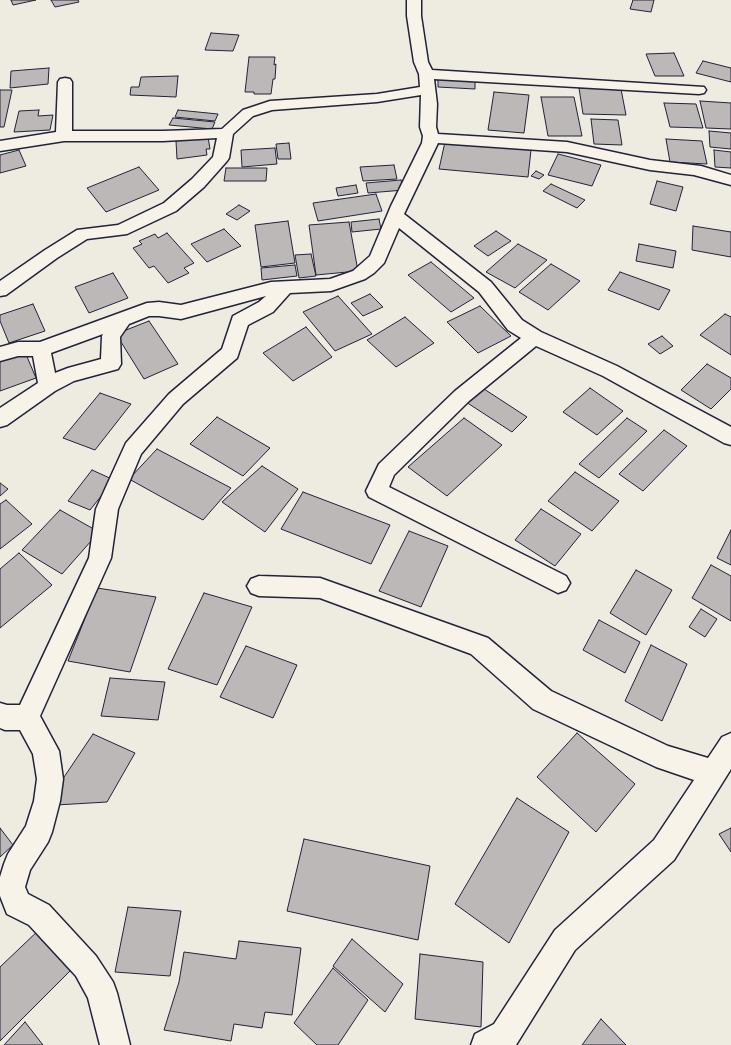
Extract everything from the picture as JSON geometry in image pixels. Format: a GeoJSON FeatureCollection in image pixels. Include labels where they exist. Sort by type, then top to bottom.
{"type":"FeatureCollection","features":[{"type":"Feature","properties":{"kind":"street"},"geometry":{"type":"LineString","coordinates":[[0,354],[18,349],[41,349],[147,310],[159,309],[181,312],[271,288],[331,284],[358,275],[368,269],[378,259],[395,216],[426,153],[430,138],[428,127],[429,104],[414,16],[414,0]]}},
{"type":"Feature","properties":{"kind":"street"},"geometry":{"type":"LineString","coordinates":[[64,136],[65,82]]}},
{"type":"Feature","properties":{"kind":"street"},"geometry":{"type":"LineString","coordinates":[[0,290],[51,254],[83,234],[121,230],[170,207],[198,183],[221,158],[226,133],[248,113],[270,106],[377,98],[426,82],[699,90]]}},
{"type":"Feature","properties":{"kind":"street"},"geometry":{"type":"LineString","coordinates":[[0,146],[64,136],[163,136],[226,133]]}},
{"type":"Feature","properties":{"kind":"street"},"geometry":{"type":"LineString","coordinates":[[430,138],[567,148],[650,165],[696,170],[731,180]]}},
{"type":"Feature","properties":{"kind":"street"},"geometry":{"type":"LineString","coordinates":[[395,216],[484,287],[515,325],[534,337],[610,371],[731,437]]}},
{"type":"Feature","properties":{"kind":"street"},"geometry":{"type":"LineString","coordinates":[[27,717],[100,558],[107,509],[133,449],[176,399],[230,353],[240,321],[266,307],[285,287]]}},
{"type":"Feature","properties":{"kind":"street"},"geometry":{"type":"LineString","coordinates":[[0,419],[48,386],[75,372],[111,364],[111,336],[122,320]]}},
{"type":"Feature","properties":{"kind":"street"},"geometry":{"type":"LineString","coordinates":[[534,337],[462,396],[386,470],[377,491],[419,511],[558,583]]}},
{"type":"Feature","properties":{"kind":"street"},"geometry":{"type":"LineString","coordinates":[[41,349],[48,386]]}},
{"type":"Feature","properties":{"kind":"street"},"geometry":{"type":"LineString","coordinates":[[259,586],[320,588],[479,646],[542,700],[665,758],[714,773]]}},
{"type":"Feature","properties":{"kind":"street"},"geometry":{"type":"LineString","coordinates":[[0,715],[4,718],[27,717]]}},
{"type":"Feature","properties":{"kind":"street"},"geometry":{"type":"LineString","coordinates":[[27,717],[46,751],[50,779],[47,802],[38,832],[18,864],[11,887],[17,904],[39,915],[86,966],[102,993],[115,1045]]}},
{"type":"Feature","properties":{"kind":"street"},"geometry":{"type":"LineString","coordinates":[[486,1045],[505,1035],[565,940],[664,850],[731,746]]}},
{"type":"Feature","properties":{"kind":"building"},"geometry":{"type":"Polygon","coordinates":[[[11,0],[36,0],[13,5],[11,0]]]}},
{"type":"Feature","properties":{"kind":"building"},"geometry":{"type":"Polygon","coordinates":[[[51,0],[78,0],[79,2],[55,7],[51,0]]]}},
{"type":"Feature","properties":{"kind":"building"},"geometry":{"type":"Polygon","coordinates":[[[633,0],[654,0],[651,12],[630,9],[633,0]]]}},
{"type":"Feature","properties":{"kind":"building"},"geometry":{"type":"Polygon","coordinates":[[[211,33],[239,35],[233,51],[205,50],[211,33]]]}},
{"type":"Feature","properties":{"kind":"building"},"geometry":{"type":"Polygon","coordinates":[[[674,53],[684,76],[655,76],[646,54],[674,53]]]}},
{"type":"Feature","properties":{"kind":"building"},"geometry":{"type":"Polygon","coordinates":[[[249,57],[275,57],[275,79],[273,79],[271,94],[254,94],[254,92],[245,92],[249,57]]]}},
{"type":"Feature","properties":{"kind":"building"},"geometry":{"type":"Polygon","coordinates":[[[703,61],[731,68],[731,82],[696,73],[703,61]]]}},
{"type":"Feature","properties":{"kind":"building"},"geometry":{"type":"Polygon","coordinates":[[[49,68],[48,84],[10,88],[11,71],[49,68]]]}},
{"type":"Feature","properties":{"kind":"building"},"geometry":{"type":"Polygon","coordinates":[[[178,76],[176,97],[130,95],[131,87],[139,87],[141,77],[178,76]]]}},
{"type":"Feature","properties":{"kind":"building"},"geometry":{"type":"Polygon","coordinates":[[[438,78],[475,79],[475,89],[438,87],[438,78]]]}},
{"type":"Feature","properties":{"kind":"building"},"geometry":{"type":"Polygon","coordinates":[[[579,88],[621,89],[626,115],[583,114],[579,88]]]}},
{"type":"Feature","properties":{"kind":"building"},"geometry":{"type":"Polygon","coordinates":[[[0,90],[12,90],[4,127],[0,127],[0,90]]]}},
{"type":"Feature","properties":{"kind":"building"},"geometry":{"type":"Polygon","coordinates":[[[494,92],[529,95],[524,133],[488,130],[494,92]]]}},
{"type":"Feature","properties":{"kind":"building"},"geometry":{"type":"Polygon","coordinates":[[[541,97],[574,97],[582,136],[548,136],[541,97]]]}},
{"type":"Feature","properties":{"kind":"building"},"geometry":{"type":"Polygon","coordinates":[[[700,101],[731,103],[731,129],[706,128],[700,101]]]}},
{"type":"Feature","properties":{"kind":"building"},"geometry":{"type":"Polygon","coordinates":[[[664,103],[696,104],[703,128],[670,127],[664,103]]]}},
{"type":"Feature","properties":{"kind":"building"},"geometry":{"type":"Polygon","coordinates":[[[39,110],[38,116],[53,115],[50,130],[14,132],[19,111],[39,110]]]}},
{"type":"Feature","properties":{"kind":"building"},"geometry":{"type":"Polygon","coordinates":[[[178,110],[218,114],[215,121],[175,117],[178,110]]]}},
{"type":"Feature","properties":{"kind":"building"},"geometry":{"type":"Polygon","coordinates":[[[173,118],[215,122],[212,129],[169,125],[173,118]]]}},
{"type":"Feature","properties":{"kind":"building"},"geometry":{"type":"Polygon","coordinates":[[[591,119],[618,120],[622,145],[594,144],[591,119]]]}},
{"type":"Feature","properties":{"kind":"building"},"geometry":{"type":"Polygon","coordinates":[[[709,131],[731,133],[731,149],[710,147],[709,131]]]}},
{"type":"Feature","properties":{"kind":"building"},"geometry":{"type":"Polygon","coordinates":[[[208,137],[210,149],[206,149],[207,155],[177,159],[176,141],[208,137]]]}},
{"type":"Feature","properties":{"kind":"building"},"geometry":{"type":"Polygon","coordinates":[[[666,139],[702,141],[707,164],[670,162],[666,139]]]}},
{"type":"Feature","properties":{"kind":"building"},"geometry":{"type":"Polygon","coordinates":[[[445,142],[531,150],[528,177],[439,169],[445,142]]]}},
{"type":"Feature","properties":{"kind":"building"},"geometry":{"type":"Polygon","coordinates":[[[289,143],[291,159],[278,159],[276,144],[289,143]]]}},
{"type":"Feature","properties":{"kind":"building"},"geometry":{"type":"Polygon","coordinates":[[[275,148],[277,164],[242,167],[241,150],[275,148]]]}},
{"type":"Feature","properties":{"kind":"building"},"geometry":{"type":"Polygon","coordinates":[[[19,150],[26,166],[0,173],[0,155],[19,150]]]}},
{"type":"Feature","properties":{"kind":"building"},"geometry":{"type":"Polygon","coordinates":[[[714,150],[731,152],[731,168],[715,167],[714,150]]]}},
{"type":"Feature","properties":{"kind":"building"},"geometry":{"type":"Polygon","coordinates":[[[558,154],[601,165],[592,186],[548,175],[558,154]]]}},
{"type":"Feature","properties":{"kind":"building"},"geometry":{"type":"Polygon","coordinates":[[[394,165],[397,179],[363,181],[360,167],[394,165]]]}},
{"type":"Feature","properties":{"kind":"building"},"geometry":{"type":"Polygon","coordinates":[[[139,167],[159,190],[106,212],[87,188],[139,167]]]}},
{"type":"Feature","properties":{"kind":"building"},"geometry":{"type":"Polygon","coordinates":[[[226,168],[267,168],[266,181],[224,181],[226,168]]]}},
{"type":"Feature","properties":{"kind":"building"},"geometry":{"type":"Polygon","coordinates":[[[536,171],[544,175],[539,179],[531,176],[536,171]]]}},
{"type":"Feature","properties":{"kind":"building"},"geometry":{"type":"Polygon","coordinates":[[[401,180],[404,190],[368,193],[366,183],[401,180]]]}},
{"type":"Feature","properties":{"kind":"building"},"geometry":{"type":"Polygon","coordinates":[[[657,181],[683,187],[676,211],[650,204],[657,181]]]}},
{"type":"Feature","properties":{"kind":"building"},"geometry":{"type":"Polygon","coordinates":[[[551,184],[585,200],[577,208],[543,191],[551,184]]]}},
{"type":"Feature","properties":{"kind":"building"},"geometry":{"type":"Polygon","coordinates":[[[356,185],[358,193],[338,196],[336,188],[356,185]]]}},
{"type":"Feature","properties":{"kind":"building"},"geometry":{"type":"Polygon","coordinates":[[[376,194],[382,211],[318,221],[313,203],[376,194]]]}},
{"type":"Feature","properties":{"kind":"building"},"geometry":{"type":"Polygon","coordinates":[[[239,205],[250,211],[237,220],[226,214],[239,205]]]}},
{"type":"Feature","properties":{"kind":"building"},"geometry":{"type":"Polygon","coordinates":[[[379,219],[381,229],[352,232],[351,222],[379,219]]]}},
{"type":"Feature","properties":{"kind":"building"},"geometry":{"type":"Polygon","coordinates":[[[288,221],[295,263],[261,267],[255,225],[288,221]]]}},
{"type":"Feature","properties":{"kind":"building"},"geometry":{"type":"Polygon","coordinates":[[[349,222],[358,271],[316,275],[309,225],[349,222]]]}},
{"type":"Feature","properties":{"kind":"building"},"geometry":{"type":"Polygon","coordinates":[[[693,226],[731,232],[731,257],[692,250],[693,226]]]}},
{"type":"Feature","properties":{"kind":"building"},"geometry":{"type":"Polygon","coordinates":[[[224,229],[241,246],[207,262],[191,244],[224,229]]]}},
{"type":"Feature","properties":{"kind":"building"},"geometry":{"type":"Polygon","coordinates":[[[496,231],[511,241],[488,256],[474,246],[496,231]]]}},
{"type":"Feature","properties":{"kind":"building"},"geometry":{"type":"Polygon","coordinates":[[[167,233],[194,263],[184,268],[189,273],[168,283],[154,266],[149,268],[133,248],[142,244],[139,241],[155,234],[158,238],[167,233]]]}},
{"type":"Feature","properties":{"kind":"building"},"geometry":{"type":"Polygon","coordinates":[[[518,244],[547,260],[515,288],[486,272],[518,244]]]}},
{"type":"Feature","properties":{"kind":"building"},"geometry":{"type":"Polygon","coordinates":[[[639,244],[676,251],[673,268],[636,261],[639,244]]]}},
{"type":"Feature","properties":{"kind":"building"},"geometry":{"type":"Polygon","coordinates":[[[311,254],[316,276],[299,278],[295,255],[311,254]]]}},
{"type":"Feature","properties":{"kind":"building"},"geometry":{"type":"Polygon","coordinates":[[[431,262],[474,298],[451,312],[408,275],[431,262]]]}},
{"type":"Feature","properties":{"kind":"building"},"geometry":{"type":"Polygon","coordinates":[[[551,264],[580,281],[548,310],[519,292],[551,264]]]}},
{"type":"Feature","properties":{"kind":"building"},"geometry":{"type":"Polygon","coordinates":[[[295,265],[297,276],[262,280],[261,268],[295,265]]]}},
{"type":"Feature","properties":{"kind":"building"},"geometry":{"type":"Polygon","coordinates":[[[620,272],[670,290],[659,310],[608,290],[620,272]]]}},
{"type":"Feature","properties":{"kind":"building"},"geometry":{"type":"Polygon","coordinates":[[[113,273],[128,298],[89,313],[75,287],[113,273]]]}},
{"type":"Feature","properties":{"kind":"building"},"geometry":{"type":"Polygon","coordinates":[[[370,294],[383,307],[363,316],[351,303],[370,294]]]}},
{"type":"Feature","properties":{"kind":"building"},"geometry":{"type":"Polygon","coordinates":[[[338,296],[372,334],[335,351],[303,312],[338,296]]]}},
{"type":"Feature","properties":{"kind":"building"},"geometry":{"type":"Polygon","coordinates":[[[33,304],[45,331],[9,343],[0,321],[0,315],[33,304]]]}},
{"type":"Feature","properties":{"kind":"building"},"geometry":{"type":"Polygon","coordinates":[[[480,306],[511,336],[478,353],[447,322],[480,306]]]}},
{"type":"Feature","properties":{"kind":"building"},"geometry":{"type":"Polygon","coordinates":[[[725,314],[731,317],[731,355],[700,335],[725,314]]]}},
{"type":"Feature","properties":{"kind":"building"},"geometry":{"type":"Polygon","coordinates":[[[405,317],[434,343],[396,367],[367,340],[405,317]]]}},
{"type":"Feature","properties":{"kind":"building"},"geometry":{"type":"Polygon","coordinates":[[[149,321],[178,364],[144,379],[116,334],[149,321]]]}},
{"type":"Feature","properties":{"kind":"building"},"geometry":{"type":"Polygon","coordinates":[[[306,327],[332,357],[293,381],[263,353],[306,327]]]}},
{"type":"Feature","properties":{"kind":"building"},"geometry":{"type":"Polygon","coordinates":[[[662,336],[673,346],[660,354],[648,344],[662,336]]]}},
{"type":"Feature","properties":{"kind":"building"},"geometry":{"type":"Polygon","coordinates":[[[25,352],[36,378],[0,391],[0,361],[25,352]]]}},
{"type":"Feature","properties":{"kind":"building"},"geometry":{"type":"Polygon","coordinates":[[[707,364],[731,378],[731,389],[711,409],[681,390],[707,364]]]}},
{"type":"Feature","properties":{"kind":"building"},"geometry":{"type":"Polygon","coordinates":[[[481,387],[527,417],[512,432],[466,402],[481,387]]]}},
{"type":"Feature","properties":{"kind":"building"},"geometry":{"type":"Polygon","coordinates":[[[590,388],[623,411],[597,435],[563,412],[590,388]]]}},
{"type":"Feature","properties":{"kind":"building"},"geometry":{"type":"Polygon","coordinates":[[[100,393],[131,404],[95,450],[63,438],[100,393]]]}},
{"type":"Feature","properties":{"kind":"building"},"geometry":{"type":"Polygon","coordinates":[[[217,417],[270,448],[243,476],[190,444],[217,417]]]}},
{"type":"Feature","properties":{"kind":"building"},"geometry":{"type":"Polygon","coordinates":[[[464,418],[502,445],[447,496],[408,467],[464,418]]]}},
{"type":"Feature","properties":{"kind":"building"},"geometry":{"type":"Polygon","coordinates":[[[627,418],[647,431],[599,478],[579,464],[627,418]]]}},
{"type":"Feature","properties":{"kind":"building"},"geometry":{"type":"Polygon","coordinates":[[[664,430],[687,446],[643,491],[619,474],[664,430]]]}},
{"type":"Feature","properties":{"kind":"building"},"geometry":{"type":"Polygon","coordinates":[[[157,449],[231,488],[203,520],[129,479],[157,449]]]}},
{"type":"Feature","properties":{"kind":"building"},"geometry":{"type":"Polygon","coordinates":[[[262,466],[298,489],[265,532],[222,502],[262,466]]]}},
{"type":"Feature","properties":{"kind":"building"},"geometry":{"type":"Polygon","coordinates":[[[92,470],[114,480],[90,510],[68,501],[92,470]]]}},
{"type":"Feature","properties":{"kind":"building"},"geometry":{"type":"Polygon","coordinates":[[[575,472],[619,501],[592,531],[548,501],[575,472]]]}},
{"type":"Feature","properties":{"kind":"building"},"geometry":{"type":"Polygon","coordinates":[[[0,483],[8,489],[0,496],[0,483]]]}},
{"type":"Feature","properties":{"kind":"building"},"geometry":{"type":"Polygon","coordinates":[[[303,492],[390,525],[371,564],[281,529],[303,492]]]}},
{"type":"Feature","properties":{"kind":"building"},"geometry":{"type":"Polygon","coordinates":[[[6,500],[32,524],[0,549],[0,504],[6,500]]]}},
{"type":"Feature","properties":{"kind":"building"},"geometry":{"type":"Polygon","coordinates":[[[541,509],[581,534],[555,566],[515,540],[541,509]]]}},
{"type":"Feature","properties":{"kind":"building"},"geometry":{"type":"Polygon","coordinates":[[[60,510],[99,532],[62,574],[22,550],[60,510]]]}},
{"type":"Feature","properties":{"kind":"building"},"geometry":{"type":"Polygon","coordinates":[[[731,530],[731,565],[717,558],[731,530]]]}},
{"type":"Feature","properties":{"kind":"building"},"geometry":{"type":"Polygon","coordinates":[[[409,531],[448,546],[421,607],[379,591],[409,531]]]}},
{"type":"Feature","properties":{"kind":"building"},"geometry":{"type":"Polygon","coordinates":[[[19,553],[52,585],[0,628],[0,569],[19,553]]]}},
{"type":"Feature","properties":{"kind":"building"},"geometry":{"type":"Polygon","coordinates":[[[711,565],[731,576],[731,621],[692,598],[711,565]]]}},
{"type":"Feature","properties":{"kind":"building"},"geometry":{"type":"Polygon","coordinates":[[[636,570],[672,590],[646,635],[610,613],[636,570]]]}},
{"type":"Feature","properties":{"kind":"building"},"geometry":{"type":"Polygon","coordinates":[[[97,588],[156,597],[130,672],[68,661],[97,588]]]}},
{"type":"Feature","properties":{"kind":"building"},"geometry":{"type":"Polygon","coordinates":[[[204,593],[252,607],[217,685],[168,669],[204,593]]]}},
{"type":"Feature","properties":{"kind":"building"},"geometry":{"type":"Polygon","coordinates":[[[701,609],[717,619],[705,637],[689,627],[701,609]]]}},
{"type":"Feature","properties":{"kind":"building"},"geometry":{"type":"Polygon","coordinates":[[[599,620],[640,642],[625,673],[583,650],[599,620]]]}},
{"type":"Feature","properties":{"kind":"building"},"geometry":{"type":"Polygon","coordinates":[[[651,645],[687,664],[662,721],[625,701],[651,645]]]}},
{"type":"Feature","properties":{"kind":"building"},"geometry":{"type":"Polygon","coordinates":[[[246,646],[297,665],[273,718],[220,697],[246,646]]]}},
{"type":"Feature","properties":{"kind":"building"},"geometry":{"type":"Polygon","coordinates":[[[110,678],[165,682],[158,720],[101,716],[110,678]]]}},
{"type":"Feature","properties":{"kind":"building"},"geometry":{"type":"Polygon","coordinates":[[[577,733],[635,784],[596,832],[537,777],[577,733]]]}},
{"type":"Feature","properties":{"kind":"building"},"geometry":{"type":"Polygon","coordinates":[[[93,734],[135,753],[107,802],[56,805],[58,786],[93,734]]]}},
{"type":"Feature","properties":{"kind":"building"},"geometry":{"type":"Polygon","coordinates":[[[517,798],[569,832],[509,943],[455,904],[517,798]]]}},
{"type":"Feature","properties":{"kind":"building"},"geometry":{"type":"Polygon","coordinates":[[[0,828],[13,845],[0,857],[0,828]]]}},
{"type":"Feature","properties":{"kind":"building"},"geometry":{"type":"Polygon","coordinates":[[[731,828],[731,852],[719,834],[731,828]]]}},
{"type":"Feature","properties":{"kind":"building"},"geometry":{"type":"Polygon","coordinates":[[[304,839],[430,866],[418,940],[287,911],[304,839]]]}},
{"type":"Feature","properties":{"kind":"building"},"geometry":{"type":"Polygon","coordinates":[[[128,907],[181,911],[170,976],[115,972],[128,907]]]}},
{"type":"Feature","properties":{"kind":"building"},"geometry":{"type":"Polygon","coordinates":[[[42,927],[73,968],[0,1041],[0,967],[42,927]]]}},
{"type":"Feature","properties":{"kind":"building"},"geometry":{"type":"Polygon","coordinates":[[[352,939],[403,984],[385,1012],[333,966],[352,939]]]}},
{"type":"Feature","properties":{"kind":"building"},"geometry":{"type":"Polygon","coordinates":[[[239,941],[301,948],[292,1015],[265,1012],[262,1028],[234,1024],[231,1041],[164,1030],[179,982],[184,952],[236,959],[239,941]]]}},
{"type":"Feature","properties":{"kind":"building"},"geometry":{"type":"Polygon","coordinates":[[[420,954],[483,962],[481,1027],[415,1019],[420,954]]]}},
{"type":"Feature","properties":{"kind":"building"},"geometry":{"type":"Polygon","coordinates":[[[333,968],[368,1000],[338,1045],[317,1045],[294,1023],[333,968]]]}},
{"type":"Feature","properties":{"kind":"building"},"geometry":{"type":"Polygon","coordinates":[[[601,1019],[626,1045],[582,1045],[601,1019]]]}},
{"type":"Feature","properties":{"kind":"building"},"geometry":{"type":"Polygon","coordinates":[[[25,1022],[43,1045],[4,1045],[25,1022]]]}}]}
